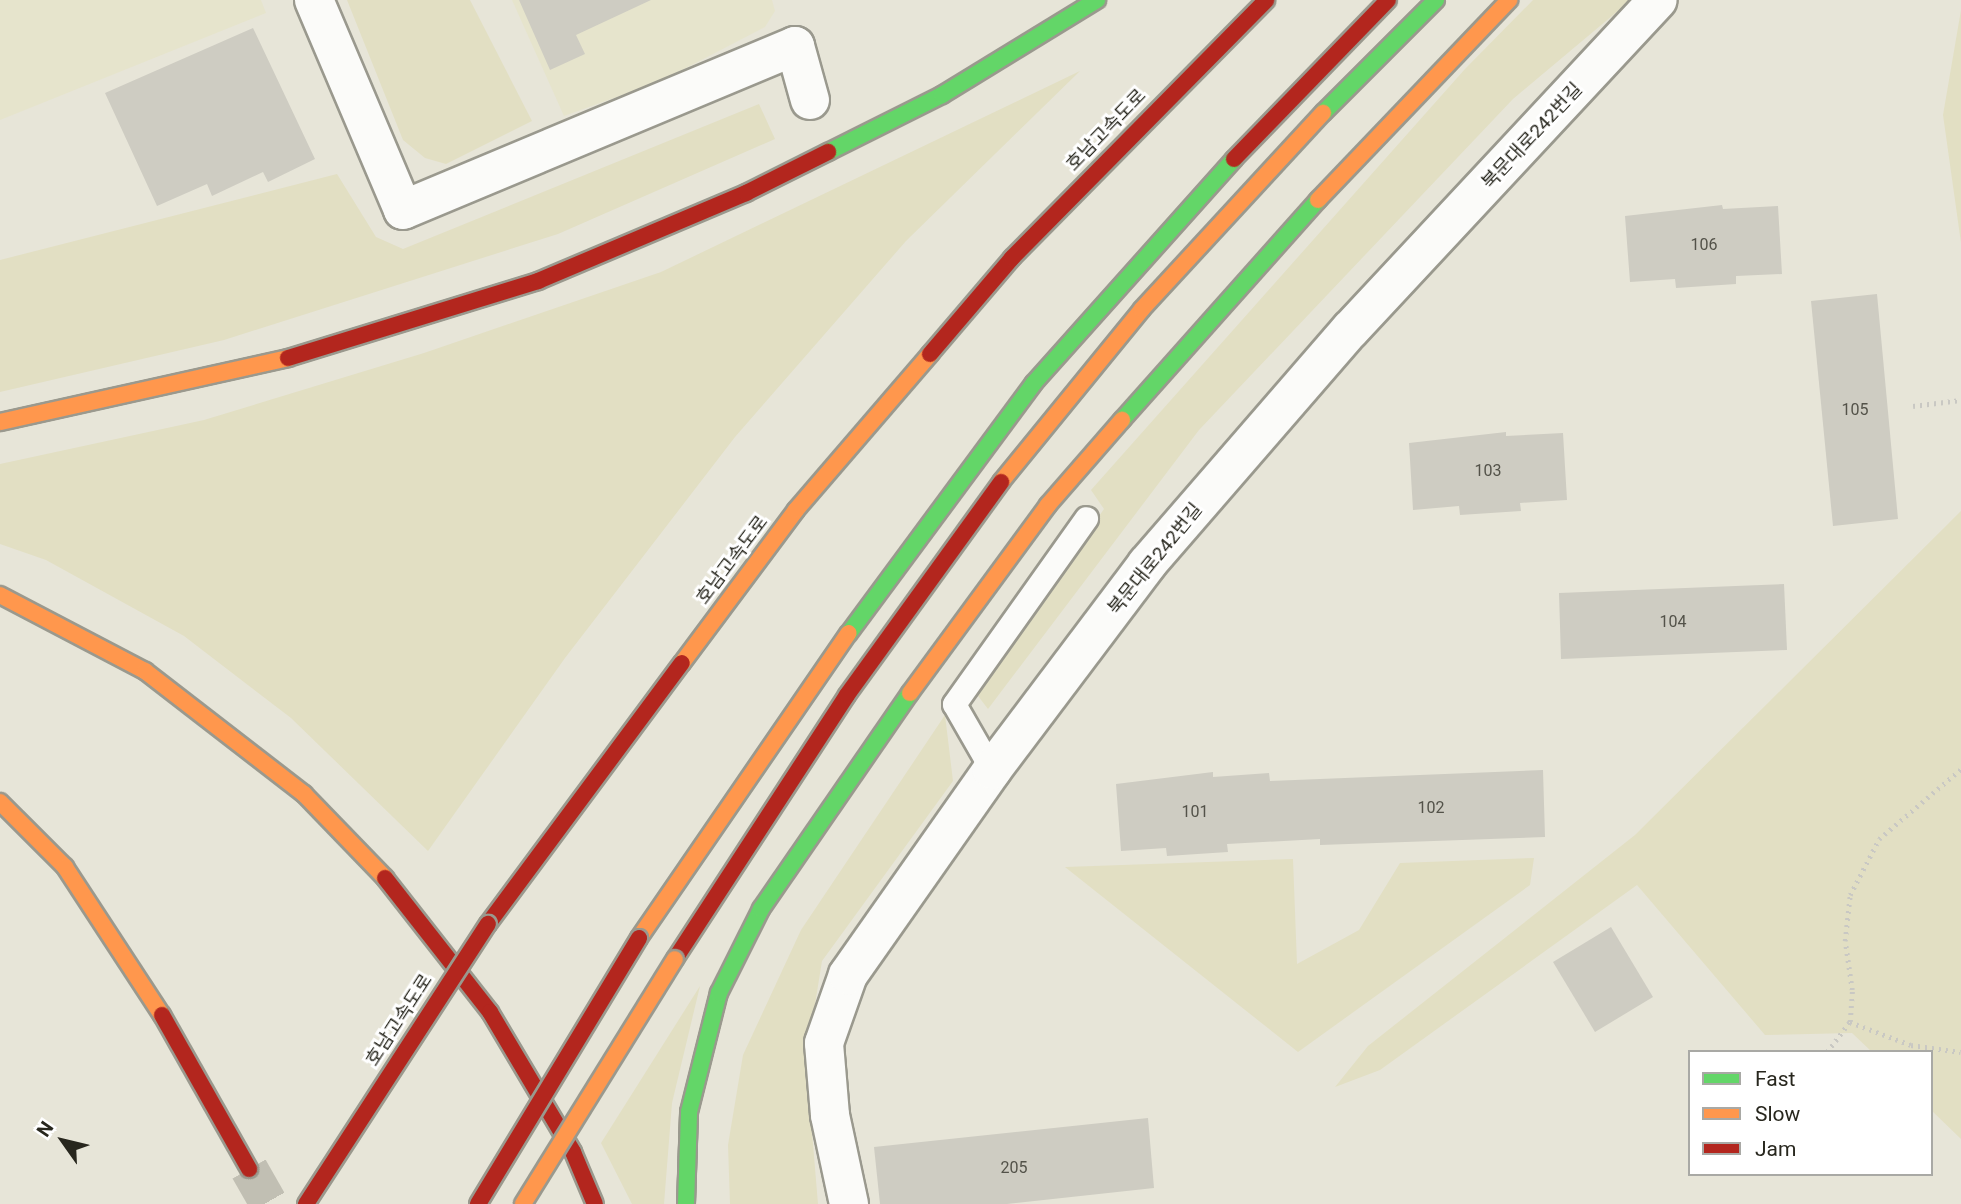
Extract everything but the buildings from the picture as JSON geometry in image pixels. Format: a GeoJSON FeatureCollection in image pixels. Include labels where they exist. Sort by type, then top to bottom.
{"type":"FeatureCollection","features":[{"type":"Feature","properties":{"kind":"highway"},"geometry":{"type":"LineString","coordinates":[[0,422],[228,374],[379,333],[538,281],[746,193],[942,95],[1097,0]]}},
{"type":"Feature","properties":{"kind":"highway","name":"호남고속도로"},"geometry":{"type":"LineString","coordinates":[[306,1204],[488,924],[796,510],[1012,258],[1266,0]]}},
{"type":"Feature","properties":{"kind":"highway"},"geometry":{"type":"LineString","coordinates":[[478,1204],[639,938],[821,671],[1034,384],[1187,208],[1388,0]]}},
{"type":"Feature","properties":{"kind":"highway"},"geometry":{"type":"LineString","coordinates":[[523,1204],[675,959],[847,695],[1009,472],[1142,309],[1308,128],[1436,0]]}},
{"type":"Feature","properties":{"kind":"highway"},"geometry":{"type":"LineString","coordinates":[[686,1204],[690,1112],[719,993],[761,909],[857,766],[1048,505],[1251,272],[1446,61],[1509,0]]}},
{"type":"Feature","properties":{"kind":"highway"},"geometry":{"type":"LineString","coordinates":[[0,596],[145,671],[304,794],[382,875],[490,1012],[573,1152],[596,1204]]}},
{"type":"Feature","properties":{"kind":"highway"},"geometry":{"type":"LineString","coordinates":[[0,802],[65,867],[149,993],[249,1169]]}},
{"type":"Feature","properties":{"kind":"street"},"geometry":{"type":"LineString","coordinates":[[314,0],[403,210],[795,46],[810,100]]}},
{"type":"Feature","properties":{"kind":"street","name":"북문대로242번길"},"geometry":{"type":"LineString","coordinates":[[849,1204],[830,1115],[824,1044],[848,975],[992,770],[1165,544],[1350,330],[1658,0]]}},
{"type":"Feature","properties":{"kind":"lane"},"geometry":{"type":"LineString","coordinates":[[992,770],[954,704],[1086,518]]}},
{"type":"Feature","properties":{"kind":"path"},"geometry":{"type":"LineString","coordinates":[[1913,406],[1961,400]]}},
{"type":"Feature","properties":{"kind":"path"},"geometry":{"type":"LineString","coordinates":[[1829,1050],[1850,1022],[1852,990],[1845,941],[1850,895],[1879,839],[1961,769]]}},
{"type":"Feature","properties":{"kind":"path"},"geometry":{"type":"LineString","coordinates":[[1850,1022],[1911,1045],[1961,1052]]}},
{"type":"Feature","properties":{"kind":"shaded area"},"geometry":{"type":"Polygon","coordinates":[[[0,0],[261,0],[266,13],[0,120],[0,0]]]}},
{"type":"Feature","properties":{"kind":"shaded area"},"geometry":{"type":"Polygon","coordinates":[[[347,0],[470,0],[532,121],[446,164],[425,158],[403,140],[347,0]]]}},
{"type":"Feature","properties":{"kind":"shaded area"},"geometry":{"type":"Polygon","coordinates":[[[512,0],[772,0],[775,11],[765,27],[661,81],[564,116],[512,0]]]}},
{"type":"Feature","properties":{"kind":"shaded area"},"geometry":{"type":"Polygon","coordinates":[[[1533,0],[1631,0],[1513,99],[1199,430],[988,709],[975,692],[1104,509],[1091,490],[1465,69],[1533,0]]]}},
{"type":"Feature","properties":{"kind":"shaded area"},"geometry":{"type":"Polygon","coordinates":[[[1961,10],[1961,243],[1943,115],[1961,10]]]}},
{"type":"Feature","properties":{"kind":"shaded area"},"geometry":{"type":"Polygon","coordinates":[[[1080,71],[906,241],[735,437],[565,658],[428,851],[291,718],[184,636],[46,560],[0,544],[0,464],[204,420],[424,353],[661,272],[1080,71]]]}},
{"type":"Feature","properties":{"kind":"shaded area"},"geometry":{"type":"Polygon","coordinates":[[[759,104],[775,139],[558,234],[224,340],[0,392],[0,260],[337,174],[376,237],[403,249],[759,104]]]}},
{"type":"Feature","properties":{"kind":"shaded area"},"geometry":{"type":"Polygon","coordinates":[[[1961,511],[1961,1139],[1933,1112],[1933,1050],[1870,1050],[1852,1033],[1765,1035],[1637,885],[1380,1070],[1335,1087],[1368,1046],[1635,835],[1961,511]]]}},
{"type":"Feature","properties":{"kind":"shaded area"},"geometry":{"type":"Polygon","coordinates":[[[945,715],[953,781],[822,961],[806,1060],[818,1204],[730,1204],[728,1145],[743,1055],[801,930],[945,715]]]}},
{"type":"Feature","properties":{"kind":"shaded area"},"geometry":{"type":"Polygon","coordinates":[[[1534,858],[1530,885],[1298,1052],[1065,867],[1293,859],[1297,964],[1359,930],[1400,863],[1534,858]]]}},
{"type":"Feature","properties":{"kind":"shaded area"},"geometry":{"type":"Polygon","coordinates":[[[700,986],[672,1103],[664,1204],[632,1204],[601,1143],[700,986]]]}},
{"type":"Feature","properties":{"kind":"tunnel"},"geometry":{"type":"LineString","coordinates":[[249,1169],[269,1204]]}},
{"type":"Feature","properties":{"kind":"traffic: fast"},"geometry":{"type":"LineString","coordinates":[[828,152],[942,95],[1097,0]]}},
{"type":"Feature","properties":{"kind":"traffic: fast"},"geometry":{"type":"LineString","coordinates":[[1323,113],[1436,0]]}},
{"type":"Feature","properties":{"kind":"traffic: fast"},"geometry":{"type":"LineString","coordinates":[[849,633],[1033,384],[1234,159]]}},
{"type":"Feature","properties":{"kind":"traffic: fast"},"geometry":{"type":"LineString","coordinates":[[1122,420],[1318,200]]}},
{"type":"Feature","properties":{"kind":"traffic: fast"},"geometry":{"type":"LineString","coordinates":[[686,1204],[689,1112],[719,993],[761,909],[910,693]]}},
{"type":"Feature","properties":{"kind":"traffic: slow"},"geometry":{"type":"LineString","coordinates":[[1318,200],[1509,0]]}},
{"type":"Feature","properties":{"kind":"traffic: slow"},"geometry":{"type":"LineString","coordinates":[[1001,482],[1142,309],[1323,113]]}},
{"type":"Feature","properties":{"kind":"traffic: slow"},"geometry":{"type":"LineString","coordinates":[[682,663],[796,510],[930,354]]}},
{"type":"Feature","properties":{"kind":"traffic: slow"},"geometry":{"type":"LineString","coordinates":[[0,422],[288,358]]}},
{"type":"Feature","properties":{"kind":"traffic: slow"},"geometry":{"type":"LineString","coordinates":[[910,693],[1048,505],[1122,420]]}},
{"type":"Feature","properties":{"kind":"traffic: slow"},"geometry":{"type":"LineString","coordinates":[[0,595],[145,671],[304,794],[385,878]]}},
{"type":"Feature","properties":{"kind":"traffic: slow"},"geometry":{"type":"LineString","coordinates":[[639,938],[849,633]]}},
{"type":"Feature","properties":{"kind":"traffic: slow"},"geometry":{"type":"LineString","coordinates":[[0,802],[65,867],[162,1015]]}},
{"type":"Feature","properties":{"kind":"traffic: slow"},"geometry":{"type":"LineString","coordinates":[[523,1204],[675,959]]}},
{"type":"Feature","properties":{"kind":"traffic: jam"},"geometry":{"type":"LineString","coordinates":[[930,354],[1012,258],[1266,0]]}},
{"type":"Feature","properties":{"kind":"traffic: jam"},"geometry":{"type":"LineString","coordinates":[[1234,159],[1388,0]]}},
{"type":"Feature","properties":{"kind":"traffic: jam"},"geometry":{"type":"LineString","coordinates":[[288,358],[538,281],[746,193],[828,152]]}},
{"type":"Feature","properties":{"kind":"traffic: jam"},"geometry":{"type":"LineString","coordinates":[[675,959],[847,695],[1001,482]]}},
{"type":"Feature","properties":{"kind":"traffic: jam"},"geometry":{"type":"LineString","coordinates":[[488,924],[682,663]]}},
{"type":"Feature","properties":{"kind":"traffic: jam"},"geometry":{"type":"LineString","coordinates":[[385,878],[490,1012],[573,1152],[595,1204]]}},
{"type":"Feature","properties":{"kind":"traffic: jam"},"geometry":{"type":"LineString","coordinates":[[306,1204],[488,924]]}},
{"type":"Feature","properties":{"kind":"traffic: jam"},"geometry":{"type":"LineString","coordinates":[[478,1204],[639,938]]}},
{"type":"Feature","properties":{"kind":"traffic: jam"},"geometry":{"type":"LineString","coordinates":[[162,1015],[249,1169]]}}]}
